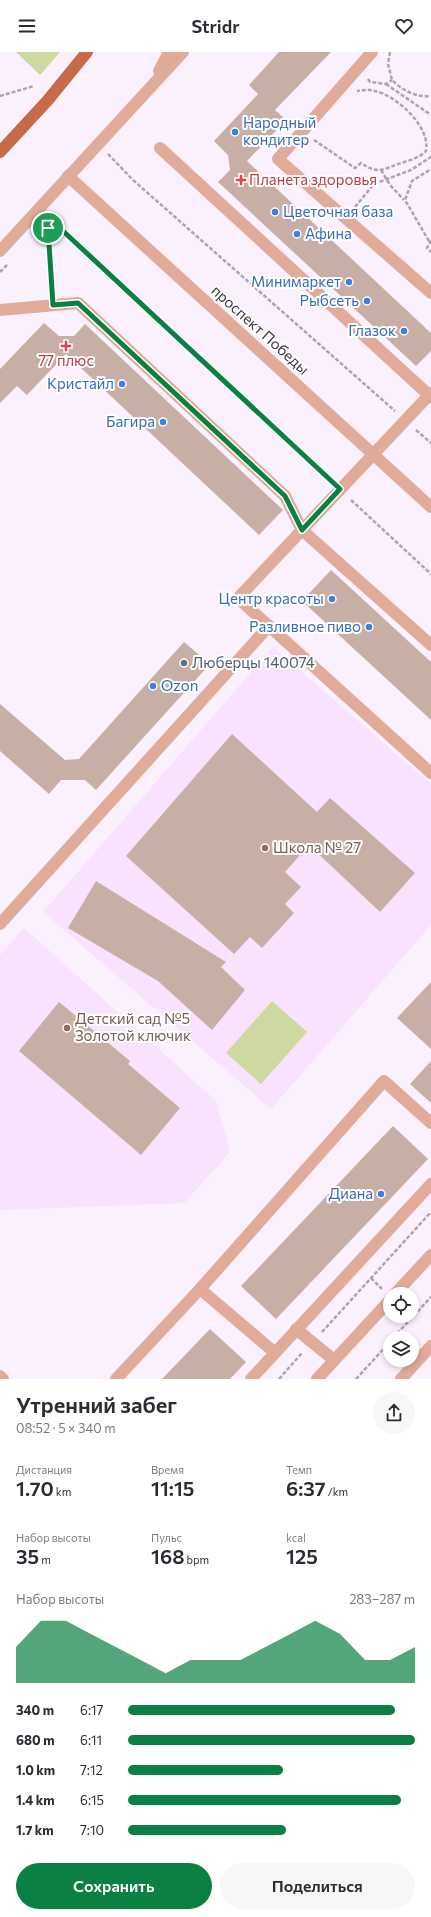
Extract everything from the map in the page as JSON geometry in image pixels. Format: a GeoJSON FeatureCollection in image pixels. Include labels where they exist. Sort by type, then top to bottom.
{"type":"FeatureCollection","features":[{"type":"Feature","properties":{"kind":"main road"},"geometry":{"type":"LineString","coordinates":[[0,152],[48,100],[87,52]]}},
{"type":"Feature","properties":{"kind":"street"},"geometry":{"type":"LineString","coordinates":[[151,86],[169,52]]}},
{"type":"Feature","properties":{"kind":"street"},"geometry":{"type":"LineString","coordinates":[[0,251],[183,52]]}},
{"type":"Feature","properties":{"kind":"street"},"geometry":{"type":"LineString","coordinates":[[372,52],[278,159],[431,293]]}},
{"type":"Feature","properties":{"kind":"street"},"geometry":{"type":"LineString","coordinates":[[160,148],[430,395],[238,598],[431,773]]}},
{"type":"Feature","properties":{"kind":"street","name":"проспект Победы"},"geometry":{"type":"LineString","coordinates":[[68,176],[431,507]]}},
{"type":"Feature","properties":{"kind":"street"},"geometry":{"type":"LineString","coordinates":[[0,310],[78,303],[285,496],[302,530],[431,645]]}},
{"type":"Feature","properties":{"kind":"street"},"geometry":{"type":"LineString","coordinates":[[0,924],[269,626]]}},
{"type":"Feature","properties":{"kind":"street"},"geometry":{"type":"LineString","coordinates":[[116,1379],[200,1289],[384,1082],[431,1123]]}},
{"type":"Feature","properties":{"kind":"street"},"geometry":{"type":"LineString","coordinates":[[251,1379],[274,1352],[431,1184]]}},
{"type":"Feature","properties":{"kind":"street"},"geometry":{"type":"LineString","coordinates":[[398,1287],[431,1255]]}},
{"type":"Feature","properties":{"kind":"street"},"geometry":{"type":"LineString","coordinates":[[200,1289],[274,1352]]}},
{"type":"Feature","properties":{"kind":"street"},"geometry":{"type":"LineString","coordinates":[[317,1379],[383,1303]]}},
{"type":"Feature","properties":{"kind":"street"},"geometry":{"type":"LineString","coordinates":[[296,1329],[334,1360]]}},
{"type":"Feature","properties":{"kind":"street"},"geometry":{"type":"LineString","coordinates":[[401,1379],[431,1346]]}},
{"type":"Feature","properties":{"kind":"street"},"geometry":{"type":"LineString","coordinates":[[0,1376],[3,1379]]}},
{"type":"Feature","properties":{"kind":"path"},"geometry":{"type":"LineString","coordinates":[[390,52],[388,64],[392,80],[411,93],[424,97],[431,96]]}},
{"type":"Feature","properties":{"kind":"path"},"geometry":{"type":"LineString","coordinates":[[357,69],[370,82],[386,84],[431,115]]}},
{"type":"Feature","properties":{"kind":"path"},"geometry":{"type":"LineString","coordinates":[[386,84],[392,80]]}},
{"type":"Feature","properties":{"kind":"path"},"geometry":{"type":"LineString","coordinates":[[0,96],[34,86]]}},
{"type":"Feature","properties":{"kind":"path"},"geometry":{"type":"LineString","coordinates":[[352,93],[364,90],[382,93],[408,108],[421,119]]}},
{"type":"Feature","properties":{"kind":"path"},"geometry":{"type":"LineString","coordinates":[[314,140],[316,136]]}},
{"type":"Feature","properties":{"kind":"path"},"geometry":{"type":"LineString","coordinates":[[294,142],[314,140],[355,168],[361,163],[372,170],[380,170],[416,158],[426,151],[430,141]]}},
{"type":"Feature","properties":{"kind":"path"},"geometry":{"type":"LineString","coordinates":[[107,154],[133,180],[431,443]]}},
{"type":"Feature","properties":{"kind":"path"},"geometry":{"type":"LineString","coordinates":[[346,218],[374,184],[411,170],[431,157]]}},
{"type":"Feature","properties":{"kind":"path"},"geometry":{"type":"LineString","coordinates":[[405,200],[412,181],[431,169]]}},
{"type":"Feature","properties":{"kind":"path"},"geometry":{"type":"LineString","coordinates":[[380,170],[405,200],[430,240],[427,248],[431,252]]}},
{"type":"Feature","properties":{"kind":"path"},"geometry":{"type":"LineString","coordinates":[[33,236],[48,228],[63,231],[431,574]]}},
{"type":"Feature","properties":{"kind":"path"},"geometry":{"type":"LineString","coordinates":[[48,228],[53,305]]}},
{"type":"Feature","properties":{"kind":"path"},"geometry":{"type":"LineString","coordinates":[[279,1379],[431,1212]]}},
{"type":"Feature","properties":{"kind":"path"},"geometry":{"type":"LineString","coordinates":[[371,1278],[383,1289]]}},
{"type":"Feature","properties":{"kind":"path"},"geometry":{"type":"LineString","coordinates":[[419,1309],[431,1297]]}},
{"type":"Feature","properties":{"kind":"path"},"geometry":{"type":"LineString","coordinates":[[400,1331],[406,1323]]}},
{"type":"Feature","properties":{"kind":"path"},"geometry":{"type":"LineString","coordinates":[[356,1379],[383,1350]]}},
{"type":"Feature","properties":{"kind":"shaded area","name":"Школа № 27"},"geometry":{"type":"Polygon","coordinates":[[[273,647],[431,784],[431,925],[271,1109],[43,912],[273,647]]]}},
{"type":"Feature","properties":{"kind":"shaded area","name":"Детский сад №5 Золотой ключик"},"geometry":{"type":"Polygon","coordinates":[[[24,928],[216,1101],[230,1152],[184,1203],[0,1210],[0,955],[24,928]]]}},
{"type":"Feature","properties":{"kind":"green space"},"geometry":{"type":"Polygon","coordinates":[[[16,52],[60,52],[40,75],[16,52]]]}},
{"type":"Feature","properties":{"kind":"green space"},"geometry":{"type":"Polygon","coordinates":[[[272,1001],[307,1032],[261,1084],[226,1053],[272,1001]]]}},
{"type":"Feature","properties":{"kind":"building"},"geometry":{"type":"Polygon","coordinates":[[[279,52],[331,52],[275,110],[286,120],[247,161],[431,333],[431,351],[416,366],[218,182],[230,170],[228,155],[214,141],[258,94],[249,85],[279,52]]]}},
{"type":"Feature","properties":{"kind":"building"},"geometry":{"type":"Polygon","coordinates":[[[44,323],[59,336],[74,336],[85,324],[283,510],[259,535],[66,354],[27,395],[17,386],[0,403],[0,369],[44,323]]]}},
{"type":"Feature","properties":{"kind":"building"},"geometry":{"type":"Polygon","coordinates":[[[331,570],[431,662],[431,720],[302,601],[331,570]]]}},
{"type":"Feature","properties":{"kind":"building"},"geometry":{"type":"Polygon","coordinates":[[[184,642],[210,664],[96,790],[85,780],[61,780],[49,794],[0,751],[0,704],[65,760],[79,759],[184,642]]]}},
{"type":"Feature","properties":{"kind":"building"},"geometry":{"type":"Polygon","coordinates":[[[232,734],[317,812],[330,798],[415,873],[380,912],[309,845],[285,872],[301,887],[285,904],[294,913],[262,948],[250,937],[234,954],[126,856],[232,734]]]}},
{"type":"Feature","properties":{"kind":"building"},"geometry":{"type":"Polygon","coordinates":[[[96,881],[226,962],[221,967],[245,990],[212,1030],[158,981],[68,928],[96,881]]]}},
{"type":"Feature","properties":{"kind":"building"},"geometry":{"type":"Polygon","coordinates":[[[431,982],[431,1049],[397,1018],[431,982]]]}},
{"type":"Feature","properties":{"kind":"building"},"geometry":{"type":"Polygon","coordinates":[[[59,1002],[130,1061],[128,1064],[180,1108],[141,1155],[19,1051],[59,1002]]]}},
{"type":"Feature","properties":{"kind":"building"},"geometry":{"type":"Polygon","coordinates":[[[431,1061],[431,1103],[410,1084],[431,1061]]]}},
{"type":"Feature","properties":{"kind":"building"},"geometry":{"type":"Polygon","coordinates":[[[393,1126],[428,1159],[276,1319],[241,1286],[393,1126]]]}},
{"type":"Feature","properties":{"kind":"building"},"geometry":{"type":"Polygon","coordinates":[[[210,1329],[246,1362],[230,1379],[162,1379],[210,1329]]]}},
{"type":"Feature","properties":{"kind":"place","name":"Народный кондитер"},"geometry":{"type":"Point","coordinates":[235,132]}},
{"type":"Feature","properties":{"kind":"place","name":"Планета здоровья"},"geometry":{"type":"Point","coordinates":[241,180]}},
{"type":"Feature","properties":{"kind":"place","name":"Цветочная база"},"geometry":{"type":"Point","coordinates":[275,212]}},
{"type":"Feature","properties":{"kind":"place","name":"Афина"},"geometry":{"type":"Point","coordinates":[297,234]}},
{"type":"Feature","properties":{"kind":"place","name":"Минимаркет"},"geometry":{"type":"Point","coordinates":[349,282]}},
{"type":"Feature","properties":{"kind":"place","name":"Рыбсеть"},"geometry":{"type":"Point","coordinates":[367,301]}},
{"type":"Feature","properties":{"kind":"place","name":"Глазок"},"geometry":{"type":"Point","coordinates":[404,331]}},
{"type":"Feature","properties":{"kind":"place","name":"77 плюс"},"geometry":{"type":"Point","coordinates":[66,346]}},
{"type":"Feature","properties":{"kind":"place","name":"Кристайл"},"geometry":{"type":"Point","coordinates":[122,384]}},
{"type":"Feature","properties":{"kind":"place","name":"Багира"},"geometry":{"type":"Point","coordinates":[163,422]}},
{"type":"Feature","properties":{"kind":"place","name":"Центр красоты"},"geometry":{"type":"Point","coordinates":[332,599]}},
{"type":"Feature","properties":{"kind":"place","name":"Разливное пиво"},"geometry":{"type":"Point","coordinates":[369,627]}},
{"type":"Feature","properties":{"kind":"place","name":"Люберцы 140074"},"geometry":{"type":"Point","coordinates":[184,663]}},
{"type":"Feature","properties":{"kind":"place","name":"Ozon"},"geometry":{"type":"Point","coordinates":[153,686]}},
{"type":"Feature","properties":{"kind":"place","name":"Школа № 27"},"geometry":{"type":"Point","coordinates":[265,848]}},
{"type":"Feature","properties":{"kind":"place","name":"Детский сад №5 Золотой ключик"},"geometry":{"type":"Point","coordinates":[67,1028]}},
{"type":"Feature","properties":{"kind":"place","name":"Диана"},"geometry":{"type":"Point","coordinates":[381,1194]}},
{"type":"Feature","properties":{"kind":"route"},"geometry":{"type":"LineString","coordinates":[[48,228],[63,231],[340,489],[302,530],[285,496],[78,303],[53,305],[48,228]]}}]}
